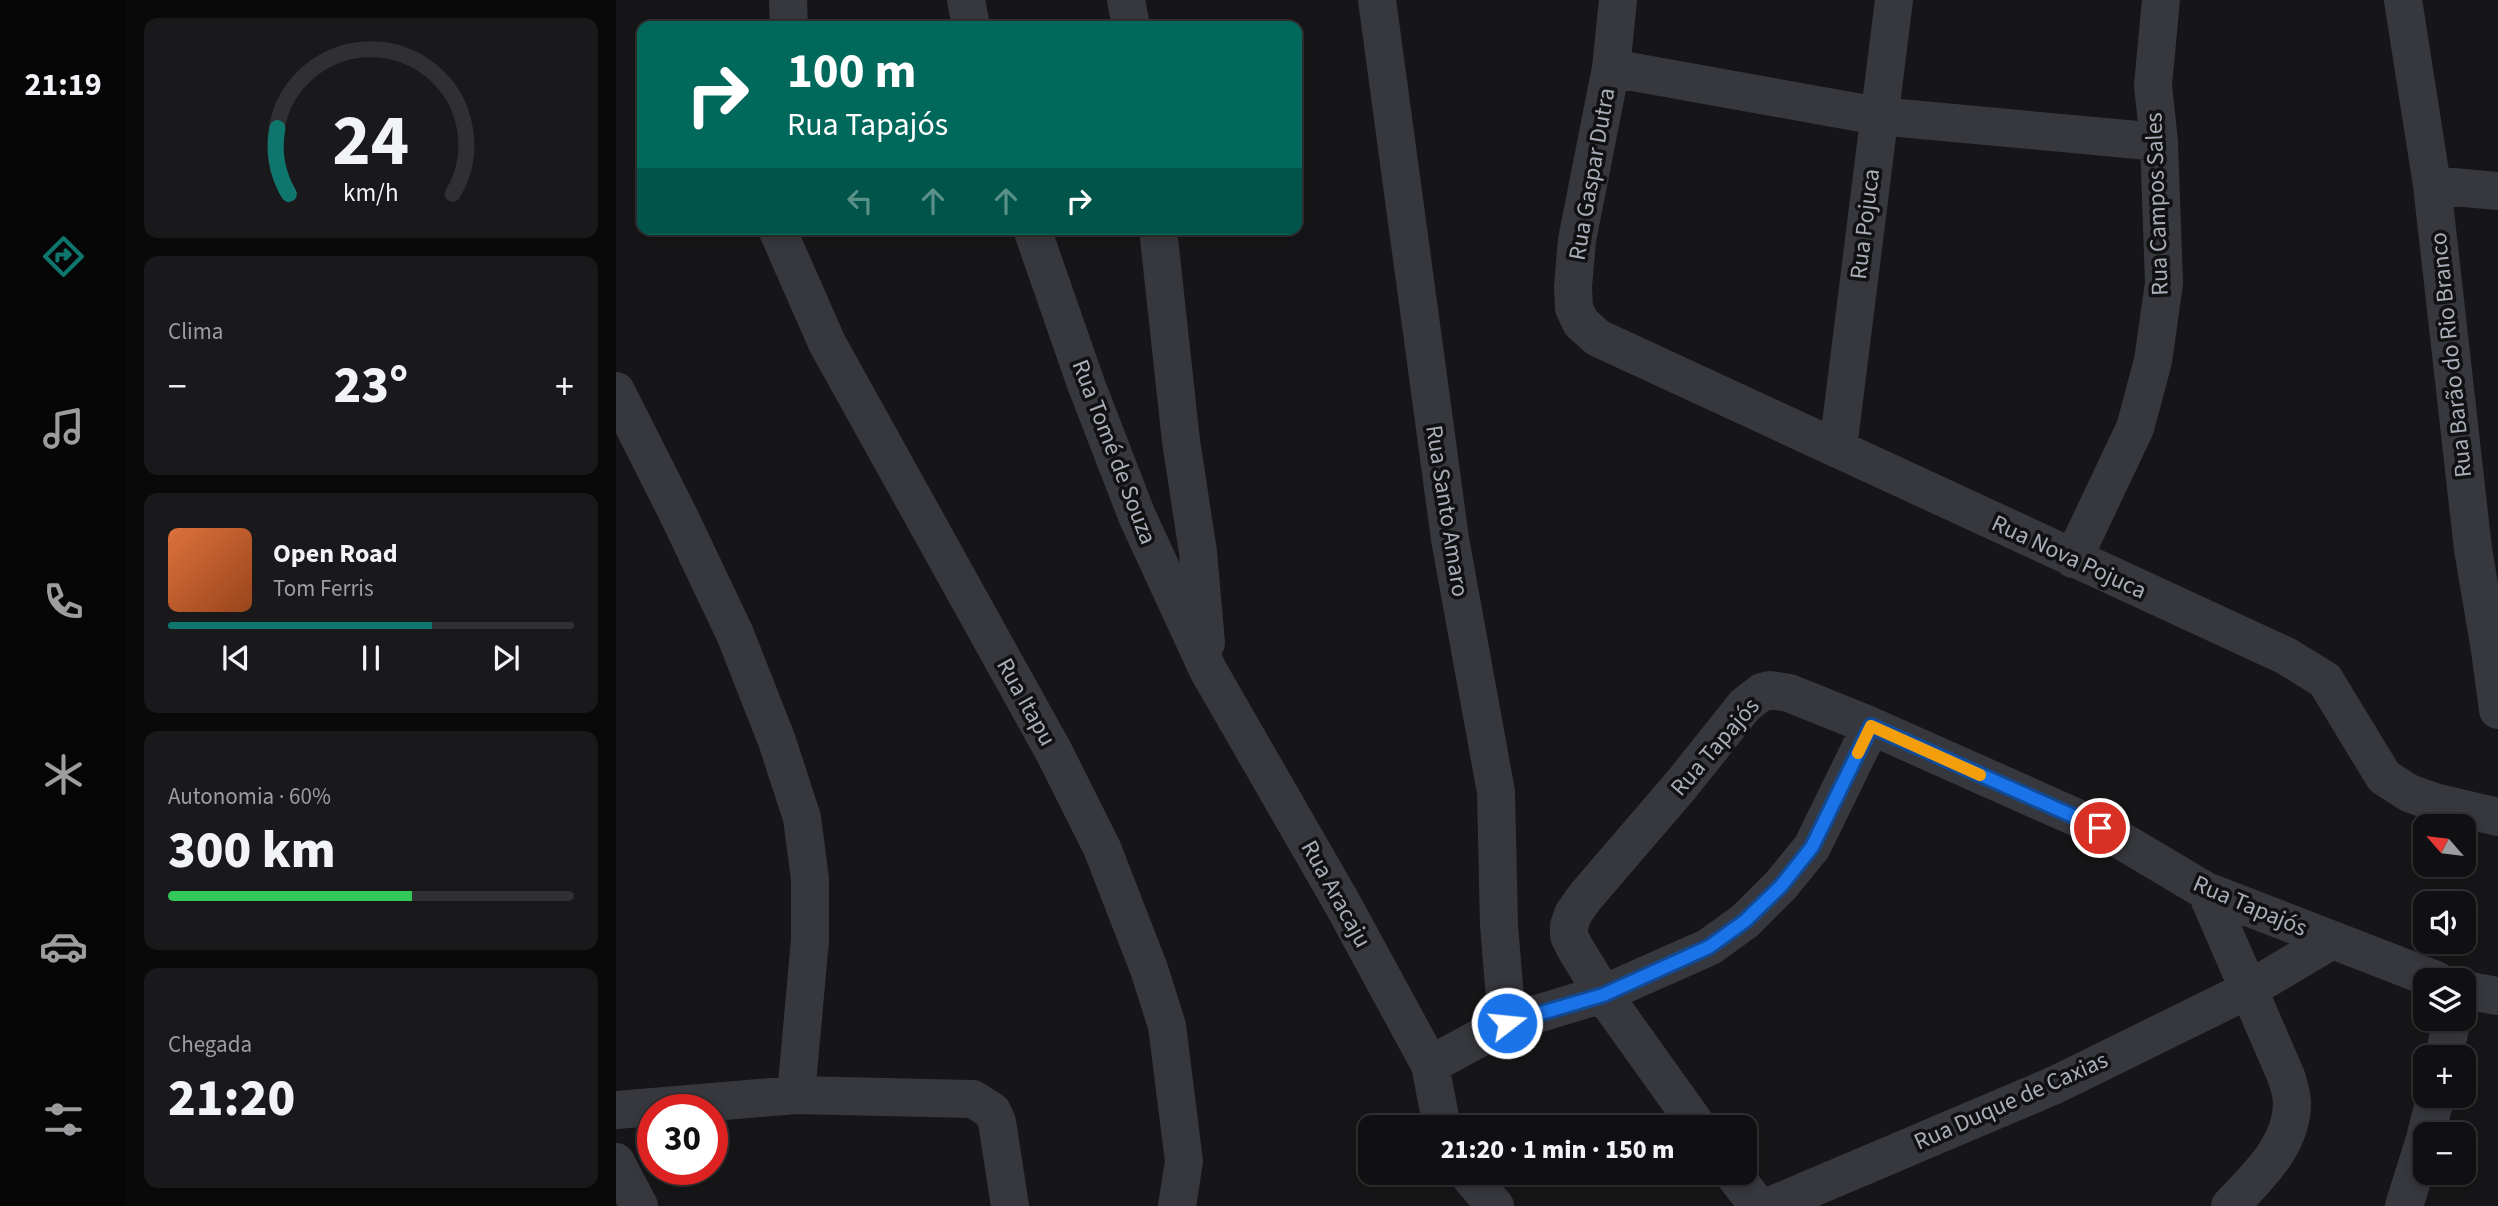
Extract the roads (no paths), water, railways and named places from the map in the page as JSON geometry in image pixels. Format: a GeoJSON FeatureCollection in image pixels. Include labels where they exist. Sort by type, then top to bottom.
{"type":"FeatureCollection","features":[{"type":"Feature","properties":{"kind":"street"},"geometry":{"type":"LineString","coordinates":[[788,0],[789,21]]}},
{"type":"Feature","properties":{"kind":"street"},"geometry":{"type":"LineString","coordinates":[[966,0],[970,21]]}},
{"type":"Feature","properties":{"kind":"street"},"geometry":{"type":"LineString","coordinates":[[1126,0],[1129,21]]}},
{"type":"Feature","properties":{"kind":"street","name":"Rua Santo Amaro"},"geometry":{"type":"LineString","coordinates":[[1377,0],[1448,526],[1496,792],[1499,925],[1507,1023]]}},
{"type":"Feature","properties":{"kind":"street","name":"Rua Gaspar Dutra"},"geometry":{"type":"LineString","coordinates":[[1598,338],[1581,323],[1574,309],[1573,287],[1577,240],[1611,68],[1618,0]]}},
{"type":"Feature","properties":{"kind":"street","name":"Rua Pojuca"},"geometry":{"type":"LineString","coordinates":[[1838,448],[1894,0]]}},
{"type":"Feature","properties":{"kind":"street","name":"Rua Campos Sales"},"geometry":{"type":"LineString","coordinates":[[2073,559],[2136,428],[2153,361],[2164,283],[2159,142],[2153,86],[2161,0]]}},
{"type":"Feature","properties":{"kind":"street","name":"Rua Barão do Rio Branco"},"geometry":{"type":"LineString","coordinates":[[2403,0],[2432,185],[2473,549],[2498,710]]}},
{"type":"Feature","properties":{"kind":"street"},"geometry":{"type":"LineString","coordinates":[[1611,68],[1878,116],[2159,142]]}},
{"type":"Feature","properties":{"kind":"street"},"geometry":{"type":"LineString","coordinates":[[2432,185],[2498,191]]}},
{"type":"Feature","properties":{"kind":"street","name":"Rua Itapu"},"geometry":{"type":"LineString","coordinates":[[780,235],[827,343],[1001,655],[1102,848],[1149,969],[1167,1026],[1184,1161],[1177,1206]]}},
{"type":"Feature","properties":{"kind":"street","name":"Rua Tomé de Souza"},"geometry":{"type":"LineString","coordinates":[[1034,235],[1136,516],[1208,670]]}},
{"type":"Feature","properties":{"kind":"street"},"geometry":{"type":"LineString","coordinates":[[1159,235],[1181,441],[1198,552],[1208,670]]}},
{"type":"Feature","properties":{"kind":"street","name":"Rua Nova Pojuca"},"geometry":{"type":"LineString","coordinates":[[1598,338],[2286,656],[2325,680],[2384,777],[2409,793],[2434,802],[2498,817]]}},
{"type":"Feature","properties":{"kind":"street"},"geometry":{"type":"LineString","coordinates":[[616,391],[735,634],[777,741],[802,818],[810,880],[810,940],[796,1095]]}},
{"type":"Feature","properties":{"kind":"street","name":"Rua Aracaju"},"geometry":{"type":"LineString","coordinates":[[1208,670],[1342,903],[1430,1065],[1440,1115]]}},
{"type":"Feature","properties":{"kind":"street","name":"Rua Tapajós"},"geometry":{"type":"LineString","coordinates":[[1689,1115],[1603,995],[1569,936],[1573,914],[1745,705],[1762,692],[1770,690],[1789,693],[1871,726],[2100,828],[2206,891],[2413,971]]}},
{"type":"Feature","properties":{"kind":"street"},"geometry":{"type":"LineString","coordinates":[[1430,1065],[1507,1023],[1603,995],[1709,947],[1745,921],[1781,886],[1812,847],[1871,726]]}},
{"type":"Feature","properties":{"kind":"street"},"geometry":{"type":"LineString","coordinates":[[2206,891],[2286,1076],[2293,1102],[2289,1129],[2276,1153],[2230,1206]]}},
{"type":"Feature","properties":{"kind":"street","name":"Rua Duque de Caxias"},"geometry":{"type":"LineString","coordinates":[[1770,1206],[2054,1085],[2248,990],[2332,940]]}},
{"type":"Feature","properties":{"kind":"street"},"geometry":{"type":"LineString","coordinates":[[2476,992],[2498,996]]}},
{"type":"Feature","properties":{"kind":"street"},"geometry":{"type":"LineString","coordinates":[[616,1110],[796,1095],[974,1099],[992,1111],[997,1122],[1010,1206]]}},
{"type":"Feature","properties":{"kind":"street"},"geometry":{"type":"LineString","coordinates":[[616,1163],[639,1206]]}},
{"type":"Feature","properties":{"kind":"street"},"geometry":{"type":"LineString","coordinates":[[2403,1206],[2413,1175]]}},
{"type":"Feature","properties":{"kind":"street"},"geometry":{"type":"LineString","coordinates":[[1477,1185],[1495,1206]]}},
{"type":"Feature","properties":{"kind":"street"},"geometry":{"type":"LineString","coordinates":[[1742,1185],[1758,1206]]}}]}
